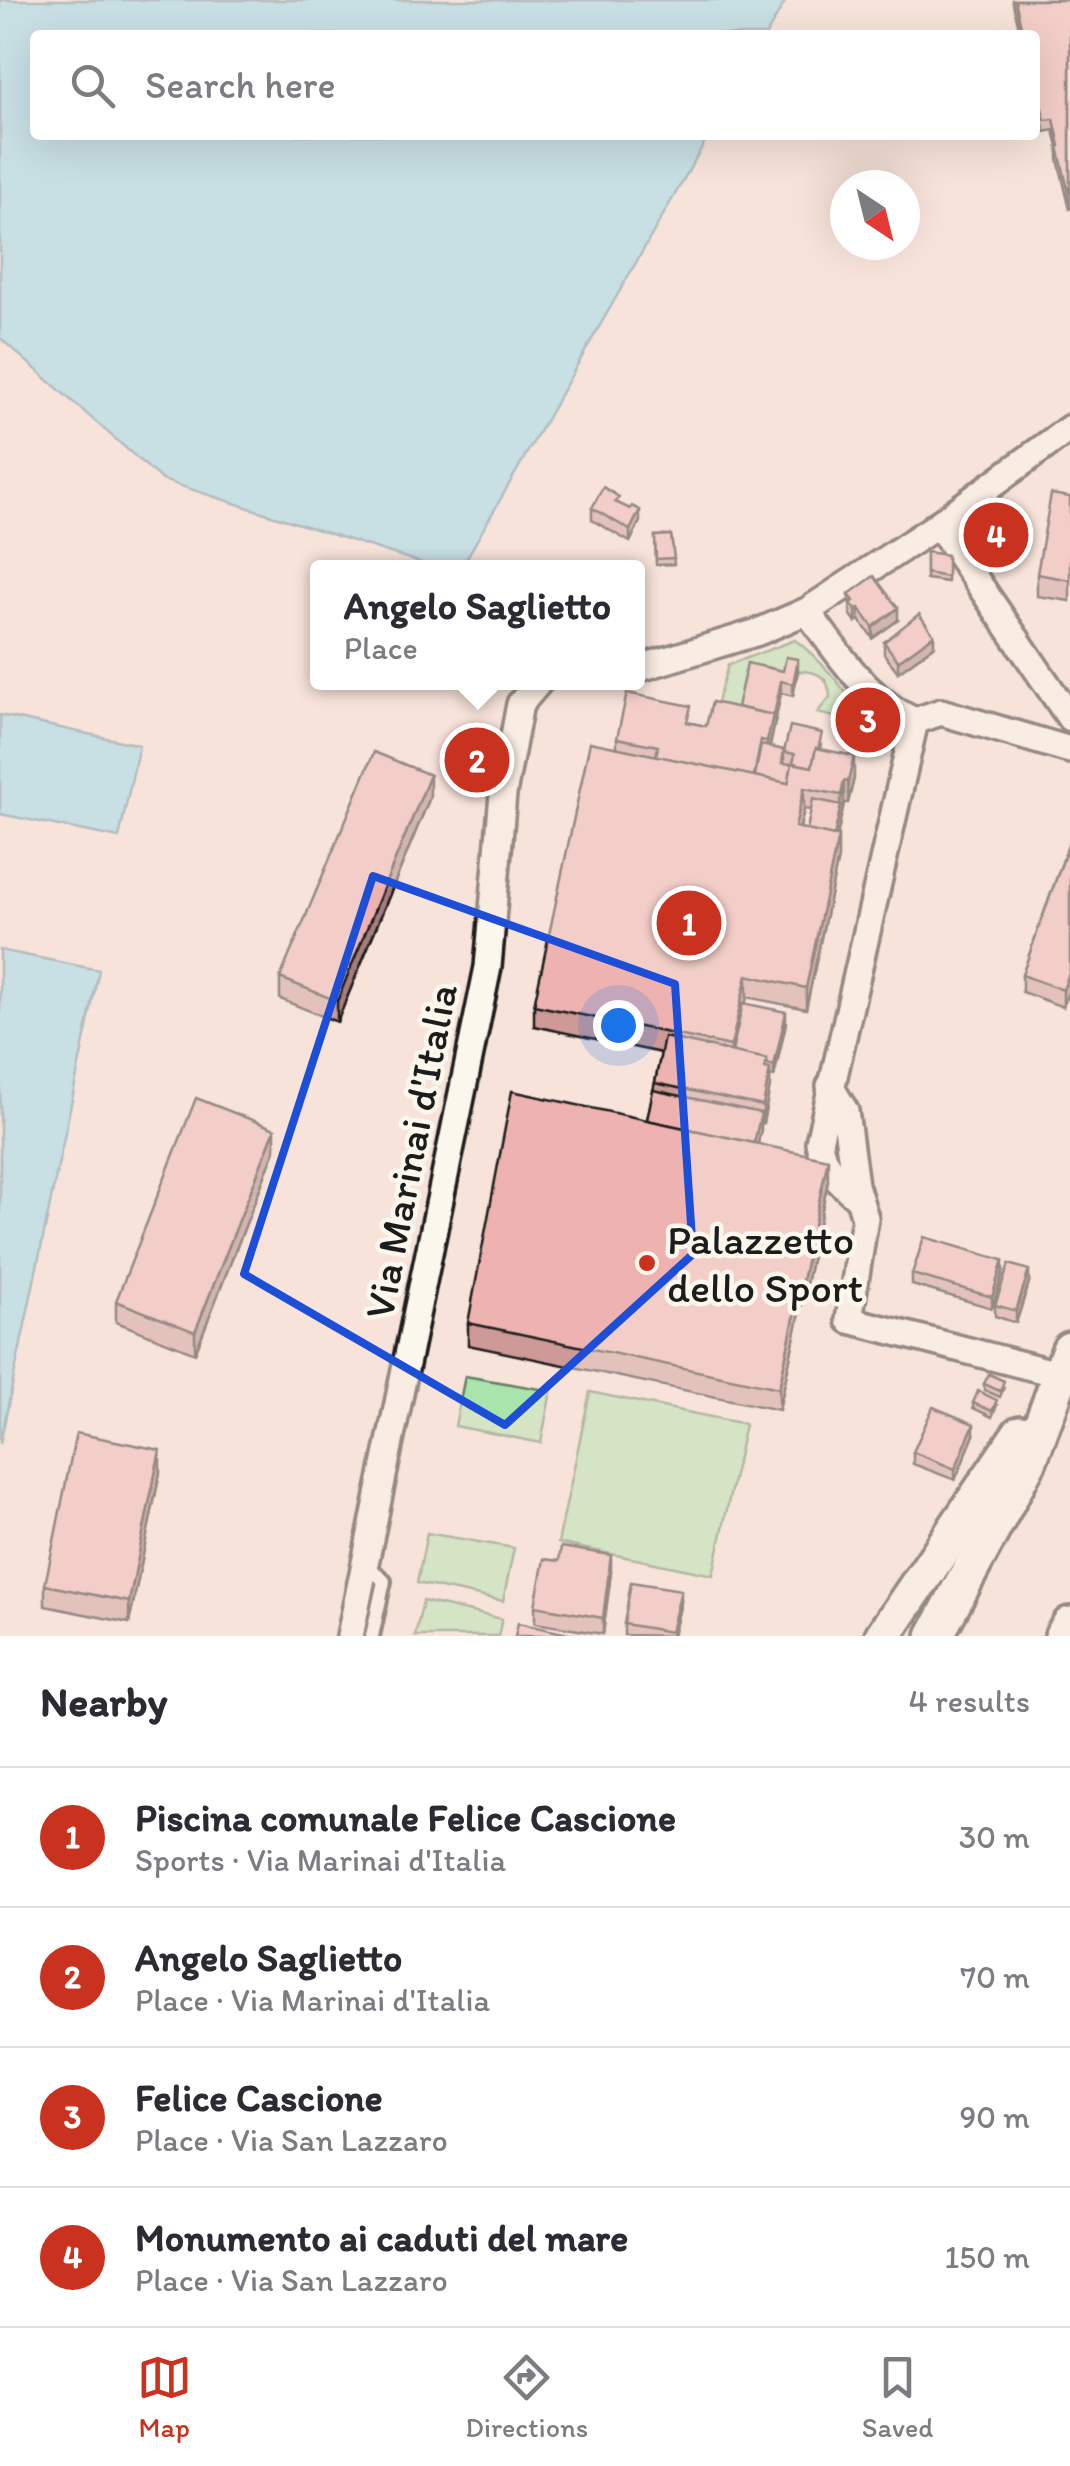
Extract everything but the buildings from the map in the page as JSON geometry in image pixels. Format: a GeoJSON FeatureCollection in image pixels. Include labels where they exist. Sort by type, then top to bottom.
{"type":"FeatureCollection","features":[{"type":"Feature","properties":{"kind":"street"},"geometry":{"type":"LineString","coordinates":[[645,667],[758,632],[807,611],[938,524],[1070,428]]}},
{"type":"Feature","properties":{"kind":"street"},"geometry":{"type":"LineString","coordinates":[[938,524],[1070,718]]}},
{"type":"Feature","properties":{"kind":"street"},"geometry":{"type":"LineString","coordinates":[[807,611],[892,711],[915,720],[941,712],[1070,750]]}},
{"type":"Feature","properties":{"kind":"street","name":"Via Marinai d'Italia"},"geometry":{"type":"LineString","coordinates":[[350,1636],[488,967],[503,794],[520,704],[532,690]]}},
{"type":"Feature","properties":{"kind":"street"},"geometry":{"type":"LineString","coordinates":[[915,720],[818,1142],[820,1154],[837,1181],[858,1198],[865,1218],[849,1320],[1064,1362]]}},
{"type":"Feature","properties":{"kind":"street"},"geometry":{"type":"LineString","coordinates":[[882,1636],[1064,1362]]}},
{"type":"Feature","properties":{"kind":"street"},"geometry":{"type":"LineString","coordinates":[[935,1636],[1028,1462],[1064,1362]]}},
{"type":"Feature","properties":{"kind":"street"},"geometry":{"type":"LineString","coordinates":[[1063,1636],[1070,1625]]}},
{"type":"Feature","properties":{"kind":"lane"},"geometry":{"type":"LineString","coordinates":[[366,1564],[384,1580],[372,1636]]}},
{"type":"Feature","properties":{"kind":"highlighted area"},"geometry":{"type":"Polygon","coordinates":[[[373,876],[675,984],[693,1254],[505,1425],[244,1274],[373,876]]]}},
{"type":"Feature","properties":{"kind":"green space"},"geometry":{"type":"Polygon","coordinates":[[[795,640],[824,666],[848,696],[863,717],[861,731],[841,730],[843,719],[817,713],[830,697],[829,690],[821,676],[805,671],[798,671],[736,724],[712,719],[728,665],[795,640]]]}},
{"type":"Feature","properties":{"kind":"green space"},"geometry":{"type":"Polygon","coordinates":[[[465,1376],[551,1391],[541,1443],[455,1426],[465,1376]]]}},
{"type":"Feature","properties":{"kind":"green space"},"geometry":{"type":"Polygon","coordinates":[[[590,1392],[745,1424],[713,1575],[558,1543],[590,1392]]]}},
{"type":"Feature","properties":{"kind":"green space"},"geometry":{"type":"Polygon","coordinates":[[[427,1533],[514,1548],[503,1601],[417,1583],[427,1533]]]}},
{"type":"Feature","properties":{"kind":"green space"},"geometry":{"type":"Polygon","coordinates":[[[423,1601],[502,1619],[498,1636],[415,1636],[423,1601]]]}},
{"type":"Feature","properties":{"kind":"water"},"geometry":{"type":"Polygon","coordinates":[[[0,0],[786,0],[769,30],[30,30],[30,140],[706,140],[466,560],[412,560],[162,480],[0,338],[0,0]]]}},
{"type":"Feature","properties":{"kind":"water"},"geometry":{"type":"Polygon","coordinates":[[[0,715],[139,745],[119,838],[0,814],[0,715]]]}},
{"type":"Feature","properties":{"kind":"water"},"geometry":{"type":"Polygon","coordinates":[[[0,950],[99,970],[0,1444],[0,950]]]}},
{"type":"Feature","properties":{"kind":"place","name":"Monumento ai caduti del mare"},"geometry":{"type":"Point","coordinates":[996,535]}},
{"type":"Feature","properties":{"kind":"place","name":"Felice Cascione"},"geometry":{"type":"Point","coordinates":[868,720]}},
{"type":"Feature","properties":{"kind":"place","name":"Angelo Saglietto"},"geometry":{"type":"Point","coordinates":[477,760]}},
{"type":"Feature","properties":{"kind":"place","name":"Piscina comunale Felice Cascione"},"geometry":{"type":"Point","coordinates":[689,923]}},
{"type":"Feature","properties":{"kind":"place","name":"Palazzetto dello Sport"},"geometry":{"type":"Point","coordinates":[647,1263]}}]}
